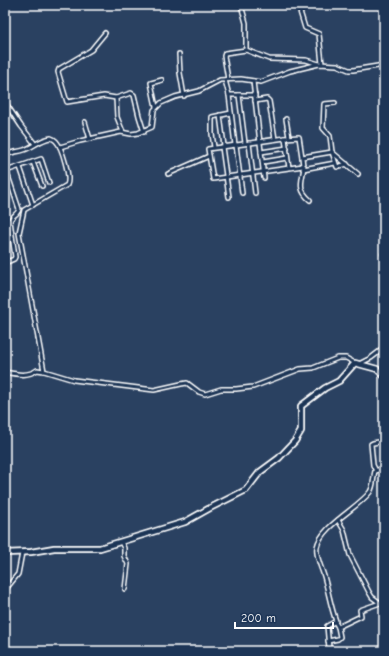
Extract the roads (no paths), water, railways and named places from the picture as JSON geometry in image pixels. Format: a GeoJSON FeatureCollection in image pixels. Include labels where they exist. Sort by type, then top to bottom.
{"type":"FeatureCollection","features":[{"type":"Feature","properties":{"kind":"street"},"geometry":{"type":"LineString","coordinates":[[241,5],[246,23],[246,50]]}},
{"type":"Feature","properties":{"kind":"street"},"geometry":{"type":"LineString","coordinates":[[298,5],[304,28],[319,34],[320,64]]}},
{"type":"Feature","properties":{"kind":"street"},"geometry":{"type":"LineString","coordinates":[[105,32],[92,49],[58,71],[67,102],[104,96],[116,98],[131,93],[133,94],[144,132]]}},
{"type":"Feature","properties":{"kind":"street"},"geometry":{"type":"LineString","coordinates":[[242,193],[226,79],[224,54],[246,50],[269,59],[306,60],[320,64],[337,65],[349,70],[384,65]]}},
{"type":"Feature","properties":{"kind":"street"},"geometry":{"type":"LineString","coordinates":[[179,54],[180,73],[184,96]]}},
{"type":"Feature","properties":{"kind":"street"},"geometry":{"type":"LineString","coordinates":[[60,148],[90,139],[123,132],[131,134],[144,132],[152,128],[153,113],[156,107],[168,100],[199,91],[211,84],[226,79],[266,81],[290,71],[320,64]]}},
{"type":"Feature","properties":{"kind":"street"},"geometry":{"type":"LineString","coordinates":[[156,107],[151,83],[162,80]]}},
{"type":"Feature","properties":{"kind":"street"},"geometry":{"type":"LineString","coordinates":[[253,81],[264,178]]}},
{"type":"Feature","properties":{"kind":"street"},"geometry":{"type":"LineString","coordinates":[[229,95],[255,95]]}},
{"type":"Feature","properties":{"kind":"street"},"geometry":{"type":"LineString","coordinates":[[239,95],[245,144]]}},
{"type":"Feature","properties":{"kind":"street"},"geometry":{"type":"LineString","coordinates":[[116,98],[116,117],[123,132]]}},
{"type":"Feature","properties":{"kind":"street"},"geometry":{"type":"LineString","coordinates":[[255,101],[268,99],[275,139]]}},
{"type":"Feature","properties":{"kind":"street"},"geometry":{"type":"LineString","coordinates":[[5,102],[21,126],[36,144]]}},
{"type":"Feature","properties":{"kind":"street"},"geometry":{"type":"LineString","coordinates":[[335,103],[326,103],[324,105],[323,128],[329,136],[337,167],[347,164]]}},
{"type":"Feature","properties":{"kind":"street"},"geometry":{"type":"LineString","coordinates":[[214,148],[211,117],[231,113]]}},
{"type":"Feature","properties":{"kind":"street"},"geometry":{"type":"LineString","coordinates":[[220,115],[229,197]]}},
{"type":"Feature","properties":{"kind":"street"},"geometry":{"type":"LineString","coordinates":[[286,119],[287,158],[289,168]]}},
{"type":"Feature","properties":{"kind":"street"},"geometry":{"type":"LineString","coordinates":[[85,122],[90,139]]}},
{"type":"Feature","properties":{"kind":"street"},"geometry":{"type":"LineString","coordinates":[[310,200],[304,194],[301,183],[304,167],[299,137],[208,148],[213,179],[289,168],[304,167],[335,163]]}},
{"type":"Feature","properties":{"kind":"street"},"geometry":{"type":"LineString","coordinates":[[5,154],[23,151],[51,138],[57,142],[60,148],[67,172],[68,184],[24,210],[19,233],[44,371]]}},
{"type":"Feature","properties":{"kind":"street"},"geometry":{"type":"LineString","coordinates":[[249,143],[255,193]]}},
{"type":"Feature","properties":{"kind":"street"},"geometry":{"type":"LineString","coordinates":[[261,152],[287,148]]}},
{"type":"Feature","properties":{"kind":"street"},"geometry":{"type":"LineString","coordinates":[[302,157],[332,152],[358,174]]}},
{"type":"Feature","properties":{"kind":"street"},"geometry":{"type":"LineString","coordinates":[[168,174],[209,156]]}},
{"type":"Feature","properties":{"kind":"street"},"geometry":{"type":"LineString","coordinates":[[262,162],[287,158]]}},
{"type":"Feature","properties":{"kind":"street"},"geometry":{"type":"LineString","coordinates":[[5,263],[14,259],[15,257],[10,221],[19,210],[5,169],[20,167],[41,159],[49,182]]}},
{"type":"Feature","properties":{"kind":"street"},"geometry":{"type":"LineString","coordinates":[[33,162],[42,186]]}},
{"type":"Feature","properties":{"kind":"street"},"geometry":{"type":"LineString","coordinates":[[20,167],[33,205]]}},
{"type":"Feature","properties":{"kind":"street"},"geometry":{"type":"LineString","coordinates":[[5,553],[22,553],[54,548],[100,548],[184,522],[246,490],[260,472],[280,458],[295,441],[302,428],[302,406],[325,388],[339,381],[357,364],[371,358],[384,348]]}},
{"type":"Feature","properties":{"kind":"street"},"geometry":{"type":"LineString","coordinates":[[5,372],[32,374],[37,370],[74,380],[154,390],[187,384],[205,394],[221,389],[253,387],[300,369],[313,368],[338,358],[346,358],[357,364],[377,369],[384,376]]}},
{"type":"Feature","properties":{"kind":"street"},"geometry":{"type":"LineString","coordinates":[[328,641],[340,638],[317,552],[317,547],[322,537],[338,520],[370,492],[376,471],[373,465],[371,444],[384,441]]}},
{"type":"Feature","properties":{"kind":"street"},"geometry":{"type":"LineString","coordinates":[[376,471],[384,468]]}},
{"type":"Feature","properties":{"kind":"street"},"geometry":{"type":"LineString","coordinates":[[338,520],[344,530],[350,556],[372,597],[380,603]]}},
{"type":"Feature","properties":{"kind":"street"},"geometry":{"type":"LineString","coordinates":[[121,542],[124,548],[124,556],[128,564],[125,589]]}},
{"type":"Feature","properties":{"kind":"street"},"geometry":{"type":"LineString","coordinates":[[5,590],[18,574],[22,553]]}},
{"type":"Feature","properties":{"kind":"street"},"geometry":{"type":"LineString","coordinates":[[338,627],[361,616],[360,610],[384,601]]}},
{"type":"Feature","properties":{"kind":"street"},"geometry":{"type":"LineString","coordinates":[[328,651],[327,626],[335,622]]}}]}
